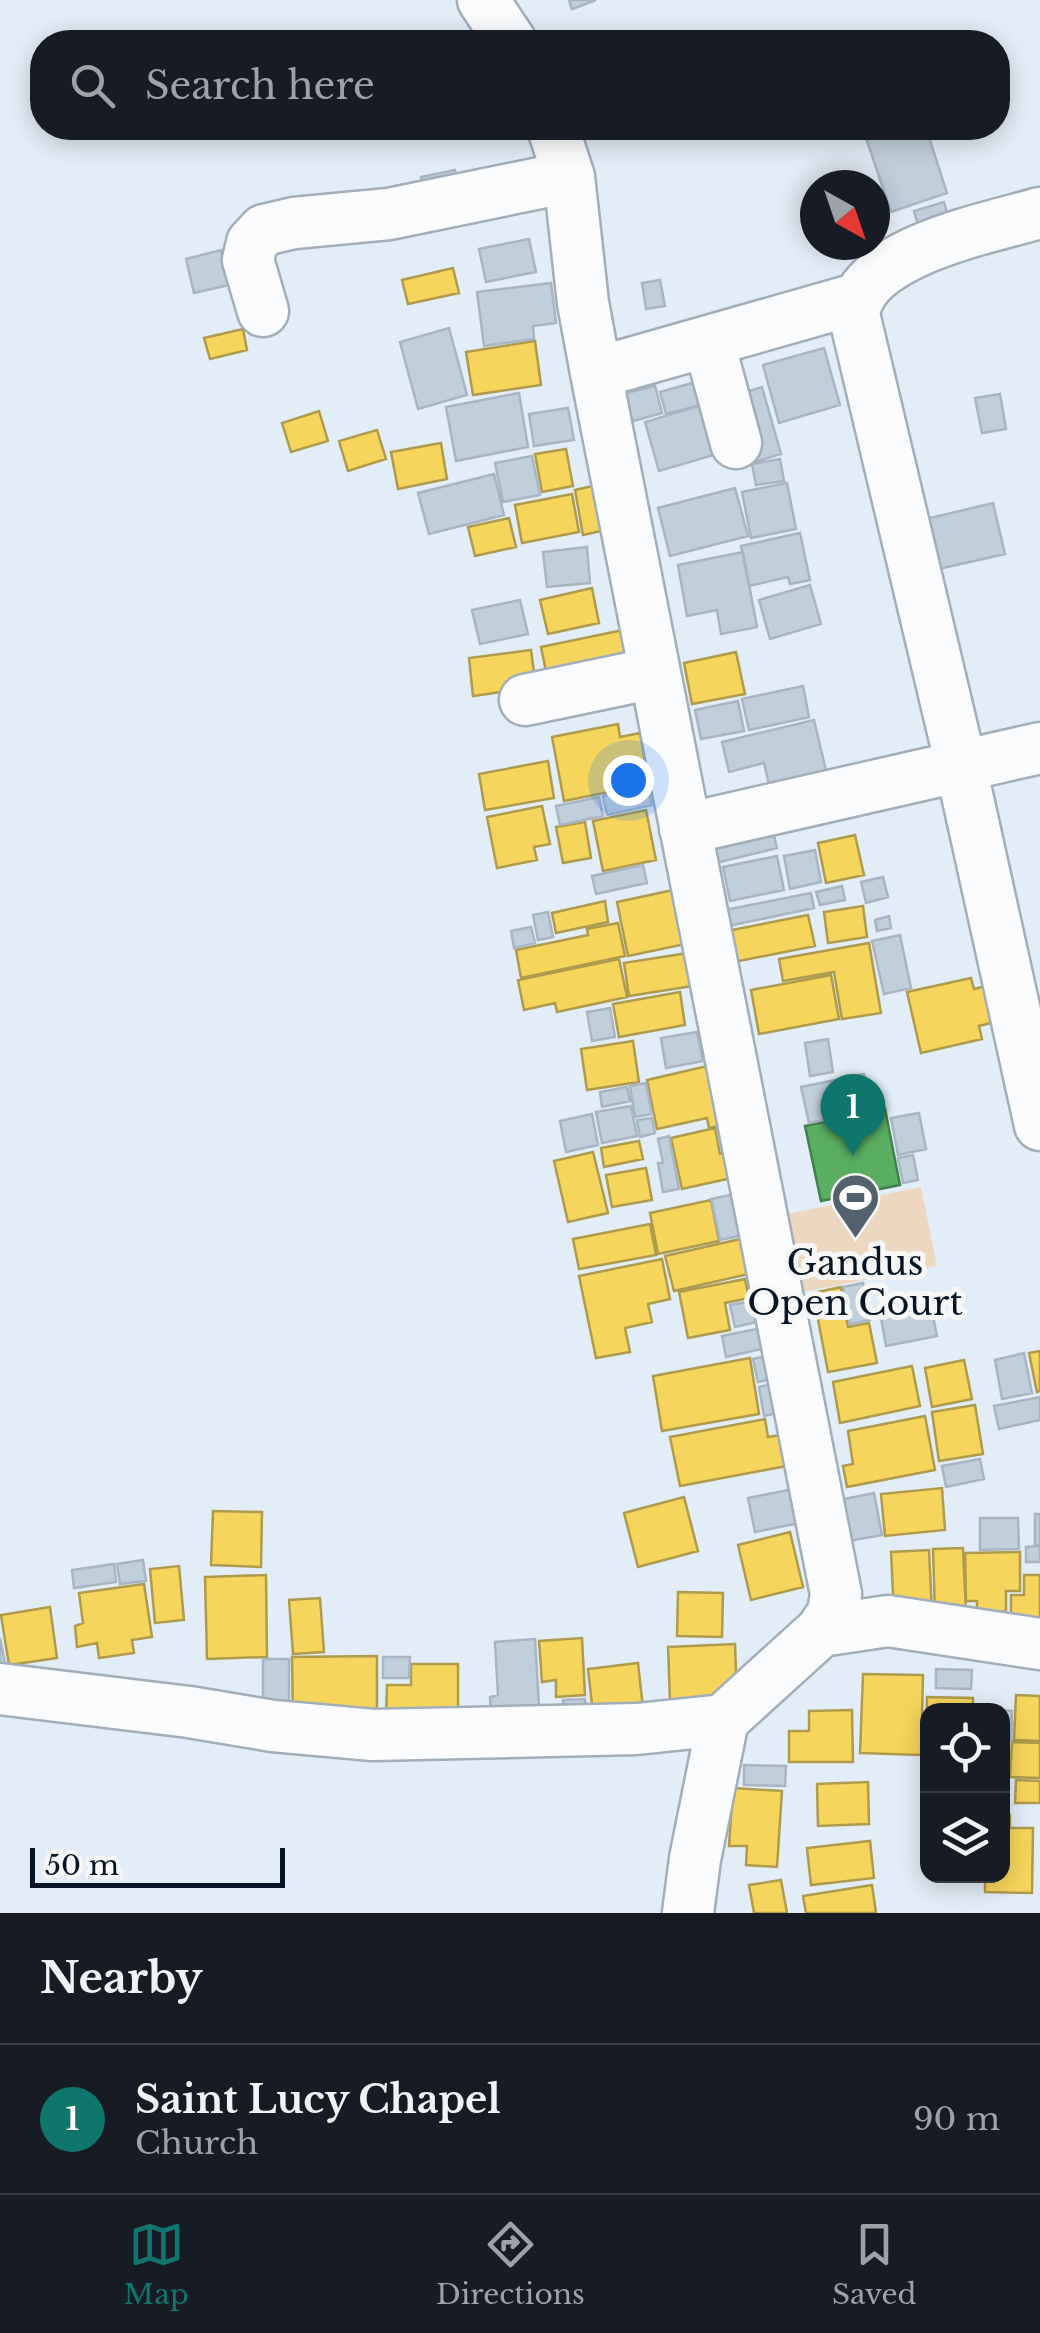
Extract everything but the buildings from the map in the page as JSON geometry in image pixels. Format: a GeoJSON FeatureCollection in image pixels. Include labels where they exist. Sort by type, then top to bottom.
{"type":"FeatureCollection","features":[{"type":"Feature","properties":{"kind":"street"},"geometry":{"type":"LineString","coordinates":[[484,0],[503,30]]}},
{"type":"Feature","properties":{"kind":"street"},"geometry":{"type":"LineString","coordinates":[[558,140],[569,178],[583,303],[596,374],[836,1594],[834,1613],[821,1631],[723,1720],[688,1913]]}},
{"type":"Feature","properties":{"kind":"street"},"geometry":{"type":"LineString","coordinates":[[262,310],[248,260],[252,243],[264,230],[294,223],[388,214],[569,178]]}},
{"type":"Feature","properties":{"kind":"street"},"geometry":{"type":"LineString","coordinates":[[596,374],[856,300],[885,270],[920,250],[1040,213]]}},
{"type":"Feature","properties":{"kind":"street"},"geometry":{"type":"LineString","coordinates":[[856,300],[854,314],[1040,1125]]}},
{"type":"Feature","properties":{"kind":"street"},"geometry":{"type":"LineString","coordinates":[[709,343],[736,443]]}},
{"type":"Feature","properties":{"kind":"street"},"geometry":{"type":"LineString","coordinates":[[525,700],[654,673]]}},
{"type":"Feature","properties":{"kind":"street"},"geometry":{"type":"LineString","coordinates":[[685,829],[1040,748]]}},
{"type":"Feature","properties":{"kind":"street"},"geometry":{"type":"LineString","coordinates":[[821,1631],[888,1621],[1040,1644]]}},
{"type":"Feature","properties":{"kind":"street"},"geometry":{"type":"LineString","coordinates":[[0,1689],[273,1726],[373,1734],[564,1733],[723,1720]]}},
{"type":"Feature","properties":{"kind":"shaded area","name":"Gandus Open Court"},"geometry":{"type":"Polygon","coordinates":[[[921,1187],[937,1266],[787,1295],[772,1217],[921,1187]]]}},
{"type":"Feature","properties":{"kind":"place","name":"Saint Lucy Chapel"},"geometry":{"type":"Point","coordinates":[853,1156]}},
{"type":"Feature","properties":{"kind":"place","name":"Gandus Open Court"},"geometry":{"type":"Point","coordinates":[855,1240]}}]}
